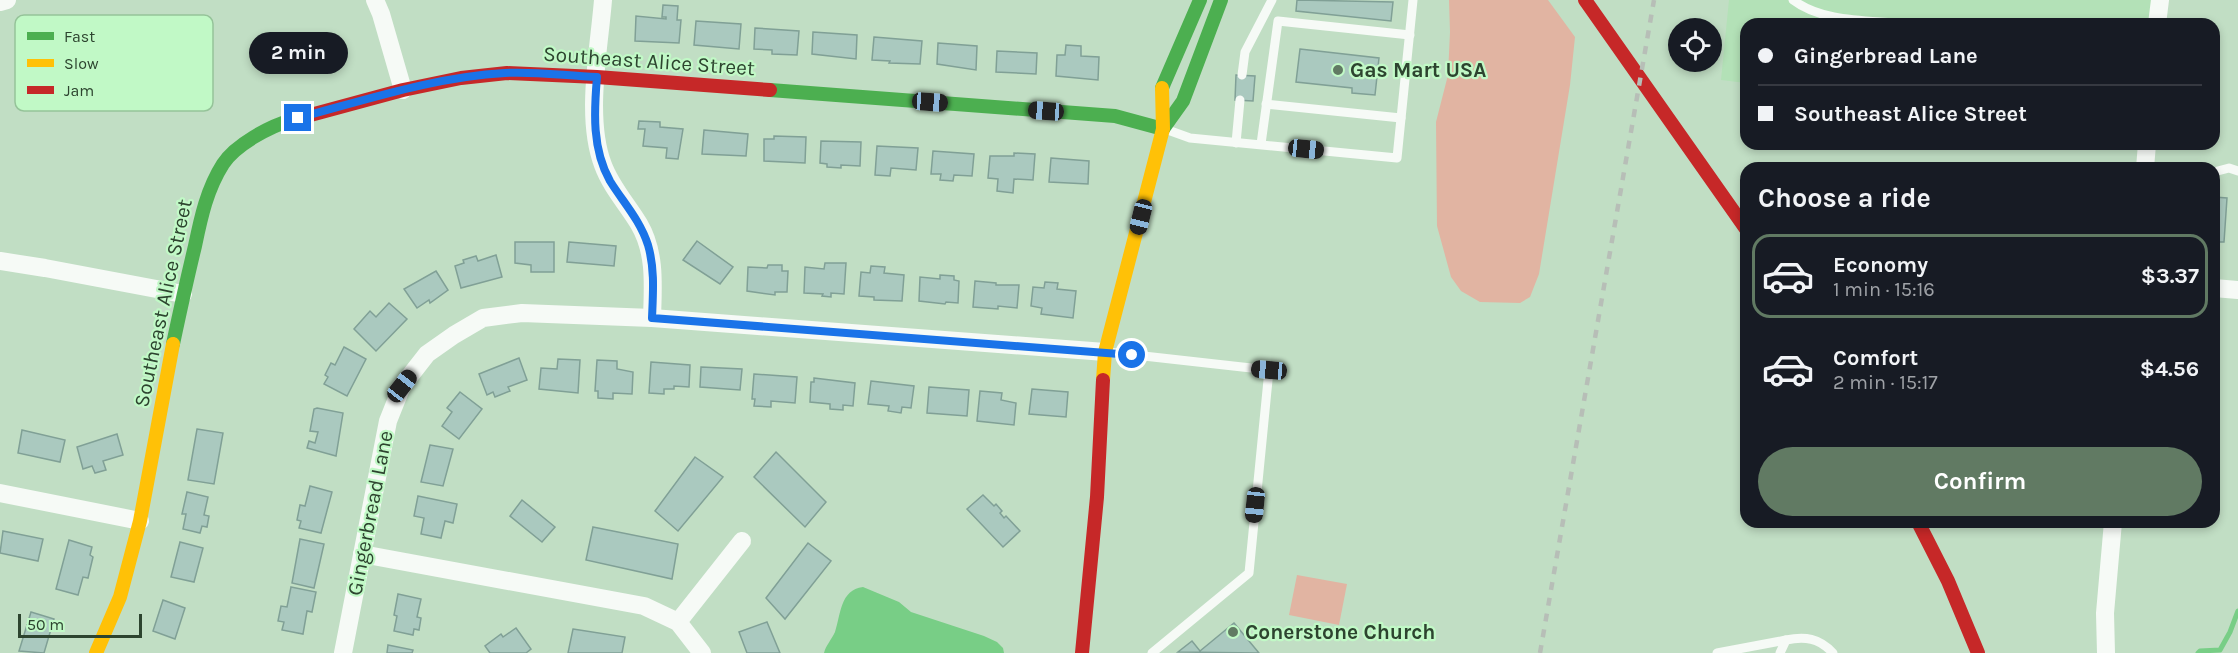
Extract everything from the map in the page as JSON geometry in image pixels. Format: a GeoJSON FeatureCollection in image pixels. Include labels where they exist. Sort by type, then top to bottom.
{"type":"FeatureCollection","features":[{"type":"Feature","properties":{"kind":"street"},"geometry":{"type":"LineString","coordinates":[[0,2],[7,0]]}},
{"type":"Feature","properties":{"kind":"street"},"geometry":{"type":"LineString","coordinates":[[375,0],[403,90]]}},
{"type":"Feature","properties":{"kind":"street"},"geometry":{"type":"LineString","coordinates":[[603,0],[594,113],[596,140],[602,164],[610,181],[640,225],[647,244],[653,271],[652,318]]}},
{"type":"Feature","properties":{"kind":"street"},"geometry":{"type":"LineString","coordinates":[[1082,653],[1097,496],[1105,352],[1163,129],[1161,90],[1200,0]]}},
{"type":"Feature","properties":{"kind":"street"},"geometry":{"type":"LineString","coordinates":[[1163,129],[1183,101],[1221,0]]}},
{"type":"Feature","properties":{"kind":"street"},"geometry":{"type":"LineString","coordinates":[[1585,0],[1740,220]]}},
{"type":"Feature","properties":{"kind":"street"},"geometry":{"type":"LineString","coordinates":[[2158,18],[2160,0]]}},
{"type":"Feature","properties":{"kind":"street","name":"Southeast Alice Street"},"geometry":{"type":"LineString","coordinates":[[96,653],[120,597],[140,521],[183,294],[206,198],[224,162],[248,141],[278,124],[403,90],[461,78],[507,73],[597,77],[1115,116],[1163,129]]}},
{"type":"Feature","properties":{"kind":"street"},"geometry":{"type":"LineString","coordinates":[[0,261],[183,294]]}},
{"type":"Feature","properties":{"kind":"street"},"geometry":{"type":"LineString","coordinates":[[2220,288],[2238,290]]}},
{"type":"Feature","properties":{"kind":"street","name":"Gingerbread Lane"},"geometry":{"type":"LineString","coordinates":[[343,653],[388,421],[402,386],[427,354],[483,318],[522,313],[652,318],[1105,352]]}},
{"type":"Feature","properties":{"kind":"street"},"geometry":{"type":"LineString","coordinates":[[0,493],[140,521]]}},
{"type":"Feature","properties":{"kind":"street"},"geometry":{"type":"LineString","coordinates":[[1921,528],[1948,581],[1978,653]]}},
{"type":"Feature","properties":{"kind":"street"},"geometry":{"type":"LineString","coordinates":[[2106,653],[2105,613],[2112,528]]}},
{"type":"Feature","properties":{"kind":"street"},"geometry":{"type":"LineString","coordinates":[[678,622],[742,541]]}},
{"type":"Feature","properties":{"kind":"street"},"geometry":{"type":"LineString","coordinates":[[362,554],[644,606],[678,622],[702,653]]}},
{"type":"Feature","properties":{"kind":"lane"},"geometry":{"type":"LineString","coordinates":[[1242,75],[1245,52],[1272,0]]}},
{"type":"Feature","properties":{"kind":"lane"},"geometry":{"type":"LineString","coordinates":[[1163,129],[1190,138],[1396,158],[1413,0]]}},
{"type":"Feature","properties":{"kind":"lane"},"geometry":{"type":"LineString","coordinates":[[1793,0],[1803,8],[1841,18]]}},
{"type":"Feature","properties":{"kind":"lane"},"geometry":{"type":"LineString","coordinates":[[1264,15],[1278,21],[1410,35]]}},
{"type":"Feature","properties":{"kind":"lane"},"geometry":{"type":"LineString","coordinates":[[1262,144],[1278,21]]}},
{"type":"Feature","properties":{"kind":"lane"},"geometry":{"type":"LineString","coordinates":[[1236,142],[1240,100]]}},
{"type":"Feature","properties":{"kind":"lane"},"geometry":{"type":"LineString","coordinates":[[1266,105],[1401,118]]}},
{"type":"Feature","properties":{"kind":"lane"},"geometry":{"type":"LineString","coordinates":[[2220,170],[2229,168],[2238,171]]}},
{"type":"Feature","properties":{"kind":"lane"},"geometry":{"type":"LineString","coordinates":[[1105,352],[1269,370],[1249,573],[1152,653]]}},
{"type":"Feature","properties":{"kind":"lane"},"geometry":{"type":"LineString","coordinates":[[1717,653],[1802,637],[1824,644],[1833,653]]}},
{"type":"Feature","properties":{"kind":"lane"},"geometry":{"type":"LineString","coordinates":[[1780,653],[1786,640]]}},
{"type":"Feature","properties":{"kind":"shaded area"},"geometry":{"type":"Polygon","coordinates":[[[1449,0],[1548,0],[1575,37],[1570,85],[1539,274],[1530,297],[1520,303],[1480,302],[1461,291],[1451,277],[1437,226],[1436,122],[1448,75],[1449,0]]]}},
{"type":"Feature","properties":{"kind":"shaded area"},"geometry":{"type":"Polygon","coordinates":[[[1729,0],[2160,0],[2158,18],[1740,18],[1740,82],[1721,80],[1729,0]]]}},
{"type":"Feature","properties":{"kind":"shaded area"},"geometry":{"type":"Polygon","coordinates":[[[1297,575],[1347,584],[1339,625],[1289,615],[1297,575]]]}},
{"type":"Feature","properties":{"kind":"shaded area"},"geometry":{"type":"Polygon","coordinates":[[[863,587],[899,602],[911,612],[997,642],[1003,648],[1004,653],[824,653],[835,632],[846,598],[855,589],[863,587]]]}},
{"type":"Feature","properties":{"kind":"building"},"geometry":{"type":"Polygon","coordinates":[[[1297,0],[1393,2],[1391,21],[1296,11],[1297,0]]]}},
{"type":"Feature","properties":{"kind":"building"},"geometry":{"type":"Polygon","coordinates":[[[663,5],[678,6],[677,20],[681,20],[679,43],[635,41],[636,16],[666,19],[662,17],[663,5]]]}},
{"type":"Feature","properties":{"kind":"building"},"geometry":{"type":"Polygon","coordinates":[[[696,21],[741,24],[739,49],[694,45],[696,21]]]}},
{"type":"Feature","properties":{"kind":"building"},"geometry":{"type":"Polygon","coordinates":[[[755,28],[799,31],[797,55],[772,54],[772,50],[754,49],[755,28]]]}},
{"type":"Feature","properties":{"kind":"building"},"geometry":{"type":"Polygon","coordinates":[[[813,32],[857,35],[856,59],[812,54],[813,32]]]}},
{"type":"Feature","properties":{"kind":"building"},"geometry":{"type":"Polygon","coordinates":[[[874,37],[922,41],[920,64],[872,60],[874,37]]]}},
{"type":"Feature","properties":{"kind":"building"},"geometry":{"type":"Polygon","coordinates":[[[938,43],[977,46],[976,70],[937,64],[938,43]]]}},
{"type":"Feature","properties":{"kind":"building"},"geometry":{"type":"Polygon","coordinates":[[[1066,45],[1081,46],[1081,56],[1099,57],[1098,80],[1056,76],[1057,55],[1065,55],[1066,45]]]}},
{"type":"Feature","properties":{"kind":"building","name":"Gas Mart USA"},"geometry":{"type":"Polygon","coordinates":[[[1300,49],[1379,58],[1375,95],[1352,93],[1352,88],[1296,82],[1300,49]]]}},
{"type":"Feature","properties":{"kind":"building"},"geometry":{"type":"Polygon","coordinates":[[[997,51],[1037,53],[1036,74],[996,72],[997,51]]]}},
{"type":"Feature","properties":{"kind":"building"},"geometry":{"type":"Polygon","coordinates":[[[1236,75],[1255,76],[1253,101],[1235,100],[1236,75]]]}},
{"type":"Feature","properties":{"kind":"building"},"geometry":{"type":"Polygon","coordinates":[[[639,121],[660,122],[660,127],[683,129],[678,159],[666,158],[667,148],[643,146],[645,129],[638,129],[639,121]]]}},
{"type":"Feature","properties":{"kind":"building"},"geometry":{"type":"Polygon","coordinates":[[[704,130],[748,134],[746,156],[702,154],[704,130]]]}},
{"type":"Feature","properties":{"kind":"building"},"geometry":{"type":"Polygon","coordinates":[[[774,136],[806,137],[805,163],[764,161],[764,139],[774,139],[774,136]]]}},
{"type":"Feature","properties":{"kind":"building"},"geometry":{"type":"Polygon","coordinates":[[[821,141],[861,142],[860,166],[827,167],[827,164],[820,163],[821,141]]]}},
{"type":"Feature","properties":{"kind":"building"},"geometry":{"type":"Polygon","coordinates":[[[877,146],[918,148],[916,170],[891,168],[890,176],[875,175],[877,146]]]}},
{"type":"Feature","properties":{"kind":"building"},"geometry":{"type":"Polygon","coordinates":[[[933,151],[974,154],[972,176],[954,175],[953,181],[940,180],[941,174],[931,174],[933,151]]]}},
{"type":"Feature","properties":{"kind":"building"},"geometry":{"type":"Polygon","coordinates":[[[1014,153],[1035,154],[1033,180],[1014,179],[1013,193],[997,191],[998,179],[988,178],[990,156],[1014,156],[1014,153]]]}},
{"type":"Feature","properties":{"kind":"building"},"geometry":{"type":"Polygon","coordinates":[[[1051,158],[1089,161],[1088,184],[1049,182],[1051,158]]]}},
{"type":"Feature","properties":{"kind":"building"},"geometry":{"type":"Polygon","coordinates":[[[2220,197],[2227,198],[2224,242],[2220,242],[2220,197]]]}},
{"type":"Feature","properties":{"kind":"building"},"geometry":{"type":"Polygon","coordinates":[[[697,241],[733,267],[720,284],[683,260],[697,241]]]}},
{"type":"Feature","properties":{"kind":"building"},"geometry":{"type":"Polygon","coordinates":[[[515,242],[554,242],[554,272],[531,272],[531,265],[515,263],[515,242]]]}},
{"type":"Feature","properties":{"kind":"building"},"geometry":{"type":"Polygon","coordinates":[[[569,242],[616,246],[614,266],[567,262],[569,242]]]}},
{"type":"Feature","properties":{"kind":"building"},"geometry":{"type":"Polygon","coordinates":[[[496,255],[502,277],[461,288],[455,266],[464,263],[463,260],[476,256],[478,261],[496,255]]]}},
{"type":"Feature","properties":{"kind":"building"},"geometry":{"type":"Polygon","coordinates":[[[825,263],[846,263],[844,294],[831,293],[831,297],[804,293],[805,267],[824,269],[825,263]]]}},
{"type":"Feature","properties":{"kind":"building"},"geometry":{"type":"Polygon","coordinates":[[[768,265],[782,265],[782,271],[788,271],[787,292],[775,292],[775,295],[747,291],[748,267],[767,268],[768,265]]]}},
{"type":"Feature","properties":{"kind":"building"},"geometry":{"type":"Polygon","coordinates":[[[871,266],[885,267],[884,273],[904,275],[902,301],[874,300],[874,297],[859,296],[861,272],[870,273],[871,266]]]}},
{"type":"Feature","properties":{"kind":"building"},"geometry":{"type":"Polygon","coordinates":[[[436,271],[448,290],[430,303],[429,300],[417,308],[404,289],[436,271]]]}},
{"type":"Feature","properties":{"kind":"building"},"geometry":{"type":"Polygon","coordinates":[[[940,275],[954,276],[954,280],[959,281],[958,303],[919,301],[920,277],[940,279],[940,275]]]}},
{"type":"Feature","properties":{"kind":"building"},"geometry":{"type":"Polygon","coordinates":[[[975,281],[996,283],[996,285],[1019,285],[1017,308],[973,307],[975,281]]]}},
{"type":"Feature","properties":{"kind":"building"},"geometry":{"type":"Polygon","coordinates":[[[1045,282],[1058,283],[1057,289],[1076,291],[1073,318],[1041,314],[1042,308],[1031,306],[1033,287],[1044,288],[1045,282]]]}},
{"type":"Feature","properties":{"kind":"building"},"geometry":{"type":"Polygon","coordinates":[[[389,303],[407,319],[376,351],[354,329],[370,311],[376,317],[389,303]]]}},
{"type":"Feature","properties":{"kind":"building"},"geometry":{"type":"Polygon","coordinates":[[[344,347],[366,359],[347,396],[324,384],[328,377],[325,375],[331,363],[335,365],[344,347]]]}},
{"type":"Feature","properties":{"kind":"building"},"geometry":{"type":"Polygon","coordinates":[[[519,358],[527,380],[508,387],[510,391],[495,397],[493,392],[487,395],[479,374],[519,358]]]}},
{"type":"Feature","properties":{"kind":"building"},"geometry":{"type":"Polygon","coordinates":[[[558,359],[580,360],[578,393],[539,389],[541,368],[557,369],[558,359]]]}},
{"type":"Feature","properties":{"kind":"building"},"geometry":{"type":"Polygon","coordinates":[[[597,360],[617,361],[617,369],[633,372],[632,394],[613,393],[613,399],[598,398],[598,391],[595,391],[597,360]]]}},
{"type":"Feature","properties":{"kind":"building"},"geometry":{"type":"Polygon","coordinates":[[[651,362],[690,365],[689,387],[674,386],[674,389],[664,389],[664,394],[649,393],[651,362]]]}},
{"type":"Feature","properties":{"kind":"building"},"geometry":{"type":"Polygon","coordinates":[[[701,367],[742,369],[740,390],[700,387],[701,367]]]}},
{"type":"Feature","properties":{"kind":"building"},"geometry":{"type":"Polygon","coordinates":[[[754,374],[797,377],[795,403],[771,401],[771,407],[754,406],[755,399],[752,399],[754,374]]]}},
{"type":"Feature","properties":{"kind":"building"},"geometry":{"type":"Polygon","coordinates":[[[814,378],[855,383],[853,406],[843,405],[843,410],[830,409],[830,404],[810,402],[811,382],[814,382],[814,378]]]}},
{"type":"Feature","properties":{"kind":"building"},"geometry":{"type":"Polygon","coordinates":[[[871,381],[914,386],[911,408],[902,407],[901,413],[888,411],[889,406],[868,404],[871,381]]]}},
{"type":"Feature","properties":{"kind":"building"},"geometry":{"type":"Polygon","coordinates":[[[929,387],[969,390],[967,416],[927,413],[929,387]]]}},
{"type":"Feature","properties":{"kind":"building"},"geometry":{"type":"Polygon","coordinates":[[[1032,389],[1068,392],[1066,417],[1029,414],[1032,389]]]}},
{"type":"Feature","properties":{"kind":"building"},"geometry":{"type":"Polygon","coordinates":[[[980,391],[1002,393],[1001,400],[1016,403],[1014,425],[977,421],[980,391]]]}},
{"type":"Feature","properties":{"kind":"building"},"geometry":{"type":"Polygon","coordinates":[[[460,392],[482,409],[459,439],[442,426],[452,412],[447,408],[460,392]]]}},
{"type":"Feature","properties":{"kind":"building"},"geometry":{"type":"Polygon","coordinates":[[[314,409],[343,413],[336,456],[307,448],[309,441],[315,443],[318,432],[310,431],[314,409]]]}},
{"type":"Feature","properties":{"kind":"building"},"geometry":{"type":"Polygon","coordinates":[[[197,429],[223,433],[214,484],[188,480],[197,429]]]}},
{"type":"Feature","properties":{"kind":"building"},"geometry":{"type":"Polygon","coordinates":[[[22,430],[65,440],[60,462],[18,453],[22,430]]]}},
{"type":"Feature","properties":{"kind":"building"},"geometry":{"type":"Polygon","coordinates":[[[117,434],[123,455],[103,461],[106,470],[95,473],[92,466],[83,469],[77,447],[117,434]]]}},
{"type":"Feature","properties":{"kind":"building"},"geometry":{"type":"Polygon","coordinates":[[[430,445],[453,449],[443,486],[421,482],[430,445]]]}},
{"type":"Feature","properties":{"kind":"building"},"geometry":{"type":"Polygon","coordinates":[[[776,452],[826,502],[805,527],[754,477],[776,452]]]}},
{"type":"Feature","properties":{"kind":"building"},"geometry":{"type":"Polygon","coordinates":[[[695,457],[723,477],[678,531],[655,511],[695,457]]]}},
{"type":"Feature","properties":{"kind":"building"},"geometry":{"type":"Polygon","coordinates":[[[310,486],[332,492],[321,533],[299,528],[301,521],[297,520],[300,505],[305,506],[310,486]]]}},
{"type":"Feature","properties":{"kind":"building"},"geometry":{"type":"Polygon","coordinates":[[[187,492],[208,497],[204,515],[209,516],[207,527],[202,526],[200,533],[183,529],[186,514],[182,514],[187,492]]]}},
{"type":"Feature","properties":{"kind":"building"},"geometry":{"type":"Polygon","coordinates":[[[983,495],[994,506],[996,504],[1004,518],[1006,516],[1020,531],[1003,547],[967,509],[983,495]]]}},
{"type":"Feature","properties":{"kind":"building"},"geometry":{"type":"Polygon","coordinates":[[[418,496],[457,504],[453,523],[445,521],[441,538],[421,534],[424,518],[414,516],[418,496]]]}},
{"type":"Feature","properties":{"kind":"building"},"geometry":{"type":"Polygon","coordinates":[[[522,500],[555,527],[542,542],[510,516],[522,500]]]}},
{"type":"Feature","properties":{"kind":"building"},"geometry":{"type":"Polygon","coordinates":[[[593,527],[678,544],[672,579],[586,560],[593,527]]]}},
{"type":"Feature","properties":{"kind":"building"},"geometry":{"type":"Polygon","coordinates":[[[3,531],[43,539],[38,561],[0,553],[3,531]]]}},
{"type":"Feature","properties":{"kind":"building"},"geometry":{"type":"Polygon","coordinates":[[[300,539],[324,544],[314,588],[292,583],[300,539]]]}},
{"type":"Feature","properties":{"kind":"building"},"geometry":{"type":"Polygon","coordinates":[[[69,540],[92,547],[90,555],[93,557],[88,578],[83,577],[78,595],[56,589],[69,540]]]}},
{"type":"Feature","properties":{"kind":"building"},"geometry":{"type":"Polygon","coordinates":[[[180,542],[203,548],[194,582],[171,577],[180,542]]]}},
{"type":"Feature","properties":{"kind":"building"},"geometry":{"type":"Polygon","coordinates":[[[808,543],[831,561],[785,619],[766,598],[808,543]]]}},
{"type":"Feature","properties":{"kind":"building"},"geometry":{"type":"Polygon","coordinates":[[[291,587],[316,592],[312,612],[307,611],[303,634],[282,630],[284,622],[278,621],[281,606],[287,607],[291,587]]]}},
{"type":"Feature","properties":{"kind":"building"},"geometry":{"type":"Polygon","coordinates":[[[398,594],[421,599],[417,617],[421,618],[419,630],[414,629],[413,635],[394,631],[398,594]]]}},
{"type":"Feature","properties":{"kind":"building"},"geometry":{"type":"Polygon","coordinates":[[[163,600],[185,608],[175,639],[153,631],[163,600]]]}},
{"type":"Feature","properties":{"kind":"building"},"geometry":{"type":"Polygon","coordinates":[[[31,612],[54,619],[44,653],[19,651],[31,612]]]}},
{"type":"Feature","properties":{"kind":"building"},"geometry":{"type":"Polygon","coordinates":[[[767,622],[780,653],[747,653],[739,632],[767,622]]]}},
{"type":"Feature","properties":{"kind":"building","name":"Conerstone Church"},"geometry":{"type":"Polygon","coordinates":[[[1234,623],[1259,653],[1178,652],[1192,641],[1200,651],[1234,623]]]}},
{"type":"Feature","properties":{"kind":"building"},"geometry":{"type":"Polygon","coordinates":[[[516,628],[531,649],[526,653],[490,653],[485,646],[501,634],[503,637],[516,628]]]}},
{"type":"Feature","properties":{"kind":"building"},"geometry":{"type":"Polygon","coordinates":[[[573,629],[625,637],[622,653],[568,653],[573,629]]]}},
{"type":"Feature","properties":{"kind":"building"},"geometry":{"type":"Polygon","coordinates":[[[388,645],[413,650],[412,653],[387,653],[388,645]]]}},
{"type":"Feature","properties":{"kind":"waterway"},"geometry":{"type":"LineString","coordinates":[[2198,653],[2220,650],[2238,611]]}},
{"type":"Feature","properties":{"kind":"railway"},"geometry":{"type":"LineString","coordinates":[[1540,653],[1654,0]]}},
{"type":"Feature","properties":{"kind":"traffic: fast"},"geometry":{"type":"LineString","coordinates":[[1162,88],[1200,0]]}},
{"type":"Feature","properties":{"kind":"traffic: fast"},"geometry":{"type":"LineString","coordinates":[[1163,129],[1183,101],[1221,0]]}},
{"type":"Feature","properties":{"kind":"traffic: fast"},"geometry":{"type":"LineString","coordinates":[[770,90],[1115,116],[1163,129]]}},
{"type":"Feature","properties":{"kind":"traffic: fast"},"geometry":{"type":"LineString","coordinates":[[173,344],[202,214],[217,174],[229,157],[244,143],[292,120]]}},
{"type":"Feature","properties":{"kind":"traffic: slow"},"geometry":{"type":"LineString","coordinates":[[1103,380],[1105,352],[1163,129],[1162,88]]}},
{"type":"Feature","properties":{"kind":"traffic: slow"},"geometry":{"type":"LineString","coordinates":[[96,653],[120,597],[140,521],[173,344]]}},
{"type":"Feature","properties":{"kind":"traffic: jam"},"geometry":{"type":"LineString","coordinates":[[1585,0],[1740,220]]}},
{"type":"Feature","properties":{"kind":"traffic: jam"},"geometry":{"type":"LineString","coordinates":[[292,120],[403,90],[461,78],[507,73],[597,77],[770,90]]}},
{"type":"Feature","properties":{"kind":"traffic: jam"},"geometry":{"type":"LineString","coordinates":[[1082,653],[1097,497],[1103,380]]}},
{"type":"Feature","properties":{"kind":"traffic: jam"},"geometry":{"type":"LineString","coordinates":[[1921,528],[1948,581],[1978,653]]}},
{"type":"Feature","properties":{"kind":"place","name":"Gas Mart USA"},"geometry":{"type":"Point","coordinates":[1338,70]}},
{"type":"Feature","properties":{"kind":"place","name":"Conerstone Church"},"geometry":{"type":"Point","coordinates":[1233,632]}},
{"type":"Feature","properties":{"kind":"route"},"geometry":{"type":"LineString","coordinates":[[298,118],[403,90],[461,78],[507,73],[597,77],[594,113],[596,140],[602,164],[610,181],[640,225],[647,244],[653,271],[652,318],[1132,355]]}}]}
